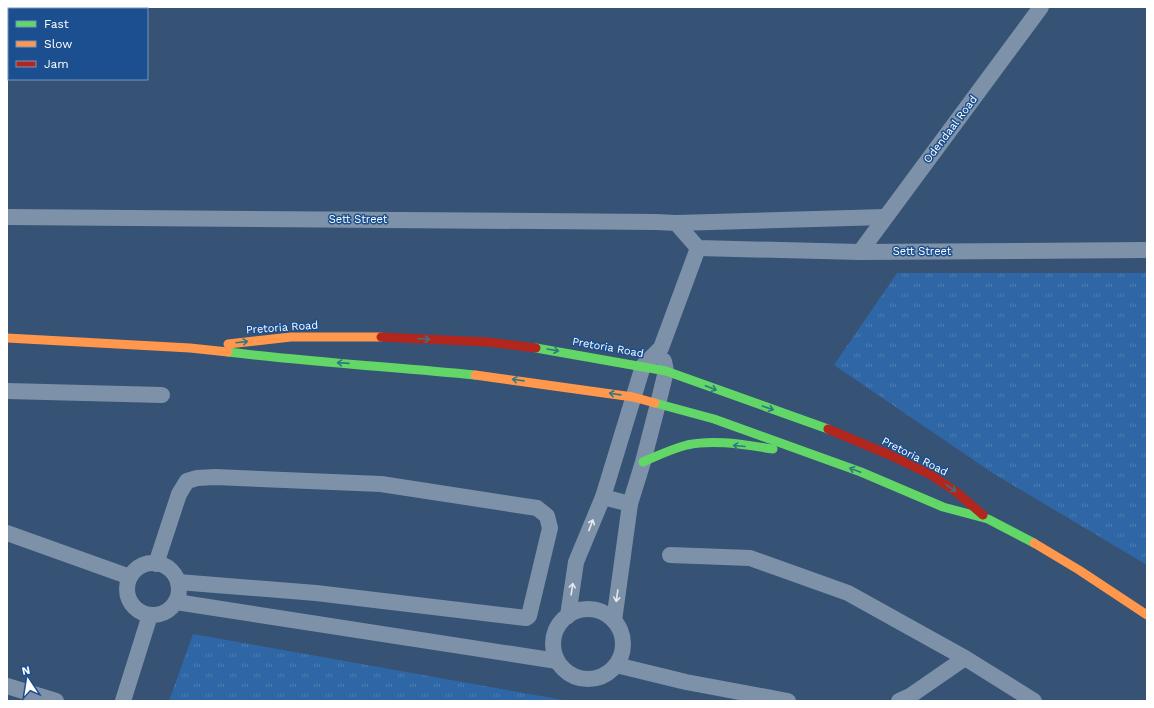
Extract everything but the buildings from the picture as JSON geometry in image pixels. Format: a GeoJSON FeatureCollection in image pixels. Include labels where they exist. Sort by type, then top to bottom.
{"type":"FeatureCollection","features":[{"type":"Feature","properties":{"kind":"street","name":"Odendaal Road"},"geometry":{"type":"LineString","coordinates":[[860,252],[1041,7]]}},
{"type":"Feature","properties":{"kind":"street","name":"Sett Street"},"geometry":{"type":"LineString","coordinates":[[7,217],[676,223],[885,217]]}},
{"type":"Feature","properties":{"kind":"street"},"geometry":{"type":"LineString","coordinates":[[568,616],[576,562],[603,497],[643,366],[661,348],[698,248],[676,223]]}},
{"type":"Feature","properties":{"kind":"street","name":"Sett Street"},"geometry":{"type":"LineString","coordinates":[[698,248],[860,252],[1147,250]]}},
{"type":"Feature","properties":{"kind":"street","name":"Pretoria Road"},"geometry":{"type":"LineString","coordinates":[[190,348],[291,336],[385,337],[488,342],[547,349],[666,371],[838,433],[892,456],[931,475],[949,487],[988,519],[1079,570],[1147,615]]}},
{"type":"Feature","properties":{"kind":"street","name":"Pretoria Road"},"geometry":{"type":"LineString","coordinates":[[7,338],[190,348],[294,360],[479,375],[633,396],[714,419],[806,452],[943,507],[988,519]]}},
{"type":"Feature","properties":{"kind":"street"},"geometry":{"type":"LineString","coordinates":[[614,621],[630,504],[643,462],[666,371],[661,348]]}},
{"type":"Feature","properties":{"kind":"street"},"geometry":{"type":"LineString","coordinates":[[7,391],[162,395]]}},
{"type":"Feature","properties":{"kind":"street"},"geometry":{"type":"LineString","coordinates":[[643,462],[692,444],[714,443],[806,452]]}},
{"type":"Feature","properties":{"kind":"street"},"geometry":{"type":"LineString","coordinates":[[156,564],[179,494],[187,481],[197,478],[215,477],[381,484],[537,508],[547,516],[550,528],[529,616],[526,618],[316,593],[178,582]]}},
{"type":"Feature","properties":{"kind":"street"},"geometry":{"type":"LineString","coordinates":[[603,497],[630,504]]}},
{"type":"Feature","properties":{"kind":"street"},"geometry":{"type":"LineString","coordinates":[[7,533],[130,577]]}},
{"type":"Feature","properties":{"kind":"street"},"geometry":{"type":"LineString","coordinates":[[670,555],[750,558],[848,593],[965,658],[1034,701]]}},
{"type":"Feature","properties":{"kind":"street"},"geometry":{"type":"LineString","coordinates":[[146,564],[166,566],[174,573],[178,582],[179,592],[176,602],[169,609],[160,614],[150,615],[141,612],[133,606],[128,596],[127,586],[130,577],[137,569],[146,564]]}},
{"type":"Feature","properties":{"kind":"street"},"geometry":{"type":"LineString","coordinates":[[176,602],[557,661]]}},
{"type":"Feature","properties":{"kind":"street"},"geometry":{"type":"LineString","coordinates":[[579,610],[592,610],[604,613],[614,621],[622,634],[622,650],[616,665],[606,675],[592,679],[579,678],[566,672],[557,661],[553,649],[554,636],[559,624],[568,616],[579,610]]}},
{"type":"Feature","properties":{"kind":"street"},"geometry":{"type":"LineString","coordinates":[[123,701],[150,615]]}},
{"type":"Feature","properties":{"kind":"street"},"geometry":{"type":"LineString","coordinates":[[899,701],[910,696],[965,658]]}},
{"type":"Feature","properties":{"kind":"street"},"geometry":{"type":"LineString","coordinates":[[616,665],[686,682],[788,701]]}},
{"type":"Feature","properties":{"kind":"street"},"geometry":{"type":"LineString","coordinates":[[7,686],[56,701]]}},
{"type":"Feature","properties":{"kind":"green space"},"geometry":{"type":"Polygon","coordinates":[[[897,273],[1147,273],[1147,565],[994,474],[834,365],[897,273]]]}},
{"type":"Feature","properties":{"kind":"green space"},"geometry":{"type":"Polygon","coordinates":[[[193,634],[569,701],[169,701],[193,634]]]}},
{"type":"Feature","properties":{"kind":"traffic: fast"},"geometry":{"type":"LineString","coordinates":[[536,348],[666,371],[828,429]]}},
{"type":"Feature","properties":{"kind":"traffic: fast"},"geometry":{"type":"LineString","coordinates":[[228,352],[290,359],[475,375]]}},
{"type":"Feature","properties":{"kind":"traffic: fast"},"geometry":{"type":"LineString","coordinates":[[655,403],[714,419],[861,472],[943,507],[988,519],[1034,543]]}},
{"type":"Feature","properties":{"kind":"traffic: fast"},"geometry":{"type":"LineString","coordinates":[[643,462],[675,448],[698,443],[730,443],[773,449]]}},
{"type":"Feature","properties":{"kind":"traffic: slow"},"geometry":{"type":"LineString","coordinates":[[228,344],[291,337],[381,337]]}},
{"type":"Feature","properties":{"kind":"traffic: slow"},"geometry":{"type":"LineString","coordinates":[[7,338],[190,348],[228,352]]}},
{"type":"Feature","properties":{"kind":"traffic: slow"},"geometry":{"type":"LineString","coordinates":[[475,375],[633,397],[655,403]]}},
{"type":"Feature","properties":{"kind":"traffic: slow"},"geometry":{"type":"LineString","coordinates":[[1034,543],[1079,570],[1147,615]]}},
{"type":"Feature","properties":{"kind":"traffic: jam"},"geometry":{"type":"LineString","coordinates":[[381,337],[488,342],[536,348]]}},
{"type":"Feature","properties":{"kind":"traffic: jam"},"geometry":{"type":"LineString","coordinates":[[828,429],[892,456],[931,475],[955,491],[983,515]]}}]}
